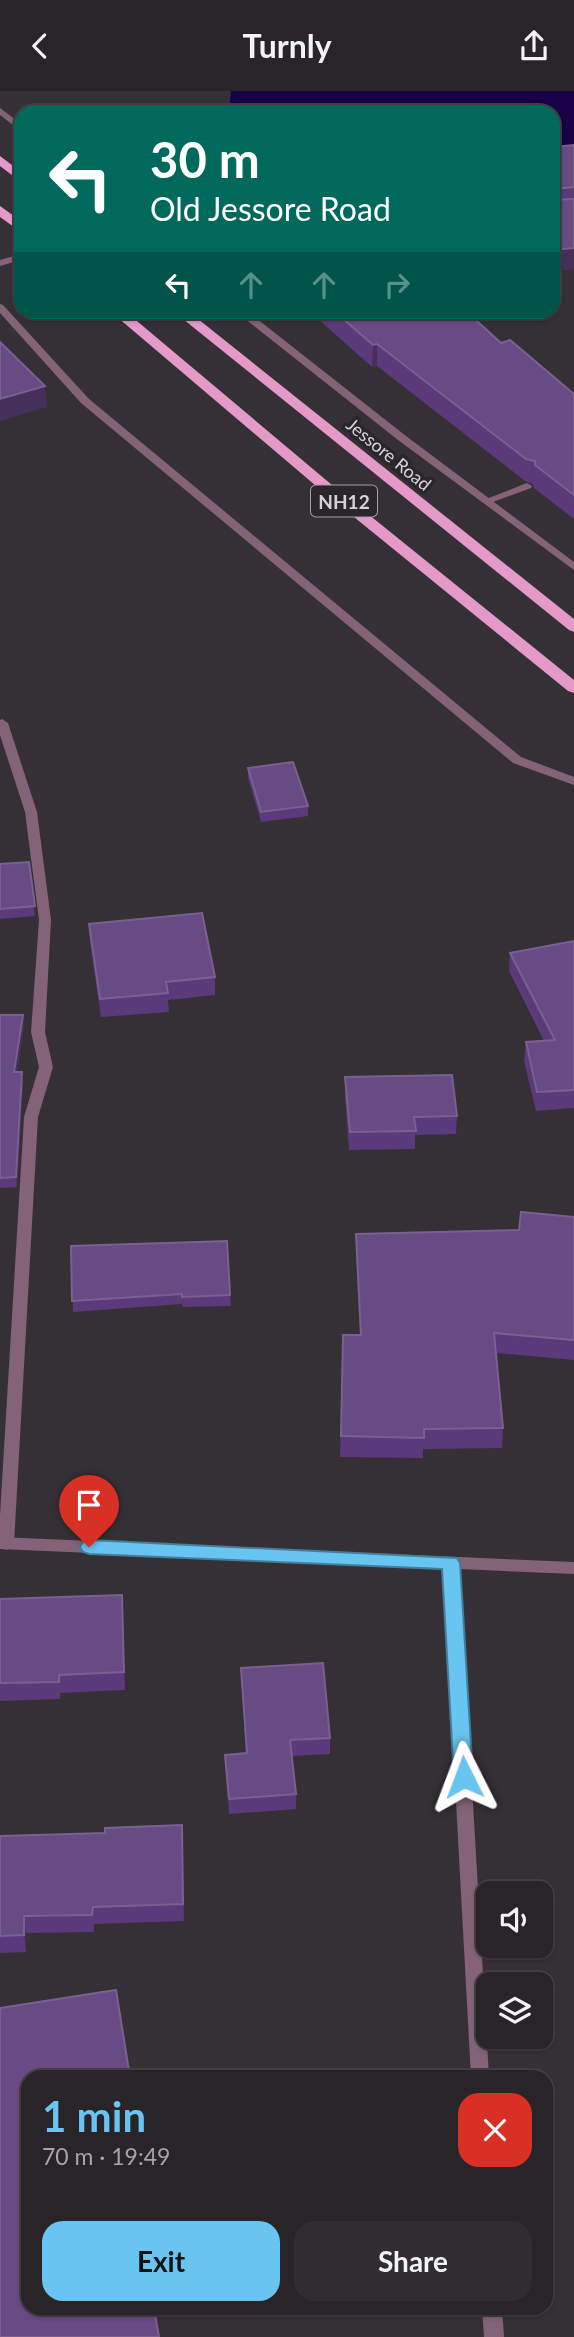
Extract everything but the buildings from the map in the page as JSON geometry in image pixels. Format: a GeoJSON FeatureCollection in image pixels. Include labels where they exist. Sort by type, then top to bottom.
{"type":"FeatureCollection","features":[{"type":"Feature","properties":{"kind":"highway"},"geometry":{"type":"LineString","coordinates":[[0,160],[14,171]]}},
{"type":"Feature","properties":{"kind":"highway"},"geometry":{"type":"LineString","coordinates":[[0,210],[14,222]]}},
{"type":"Feature","properties":{"kind":"highway","name":"NH12"},"geometry":{"type":"LineString","coordinates":[[126,319],[327,488],[574,688]]}},
{"type":"Feature","properties":{"kind":"highway","name":"Jessore Road"},"geometry":{"type":"LineString","coordinates":[[189,319],[574,627]]}},
{"type":"Feature","properties":{"kind":"street"},"geometry":{"type":"LineString","coordinates":[[0,111],[14,122]]}},
{"type":"Feature","properties":{"kind":"street"},"geometry":{"type":"LineString","coordinates":[[0,307],[85,401],[517,760],[574,781]]}},
{"type":"Feature","properties":{"kind":"street"},"geometry":{"type":"LineString","coordinates":[[250,319],[574,567]]}},
{"type":"Feature","properties":{"kind":"street"},"geometry":{"type":"LineString","coordinates":[[486,501],[527,487]]}},
{"type":"Feature","properties":{"kind":"street"},"geometry":{"type":"LineString","coordinates":[[2,723],[33,825],[45,920],[38,1032],[46,1067],[32,1117],[3,1543],[574,1568]]}},
{"type":"Feature","properties":{"kind":"street"},"geometry":{"type":"LineString","coordinates":[[451,1563],[480,2070]]}},
{"type":"Feature","properties":{"kind":"street"},"geometry":{"type":"LineString","coordinates":[[492,2315],[494,2337]]}},
{"type":"Feature","properties":{"kind":"shaded area"},"geometry":{"type":"Polygon","coordinates":[[[231,91],[574,91],[574,166],[560,167],[560,105],[230,105],[231,91]]]}},
{"type":"Feature","properties":{"kind":"route"},"geometry":{"type":"LineString","coordinates":[[89,1547],[451,1563],[464,1777]]}}]}
